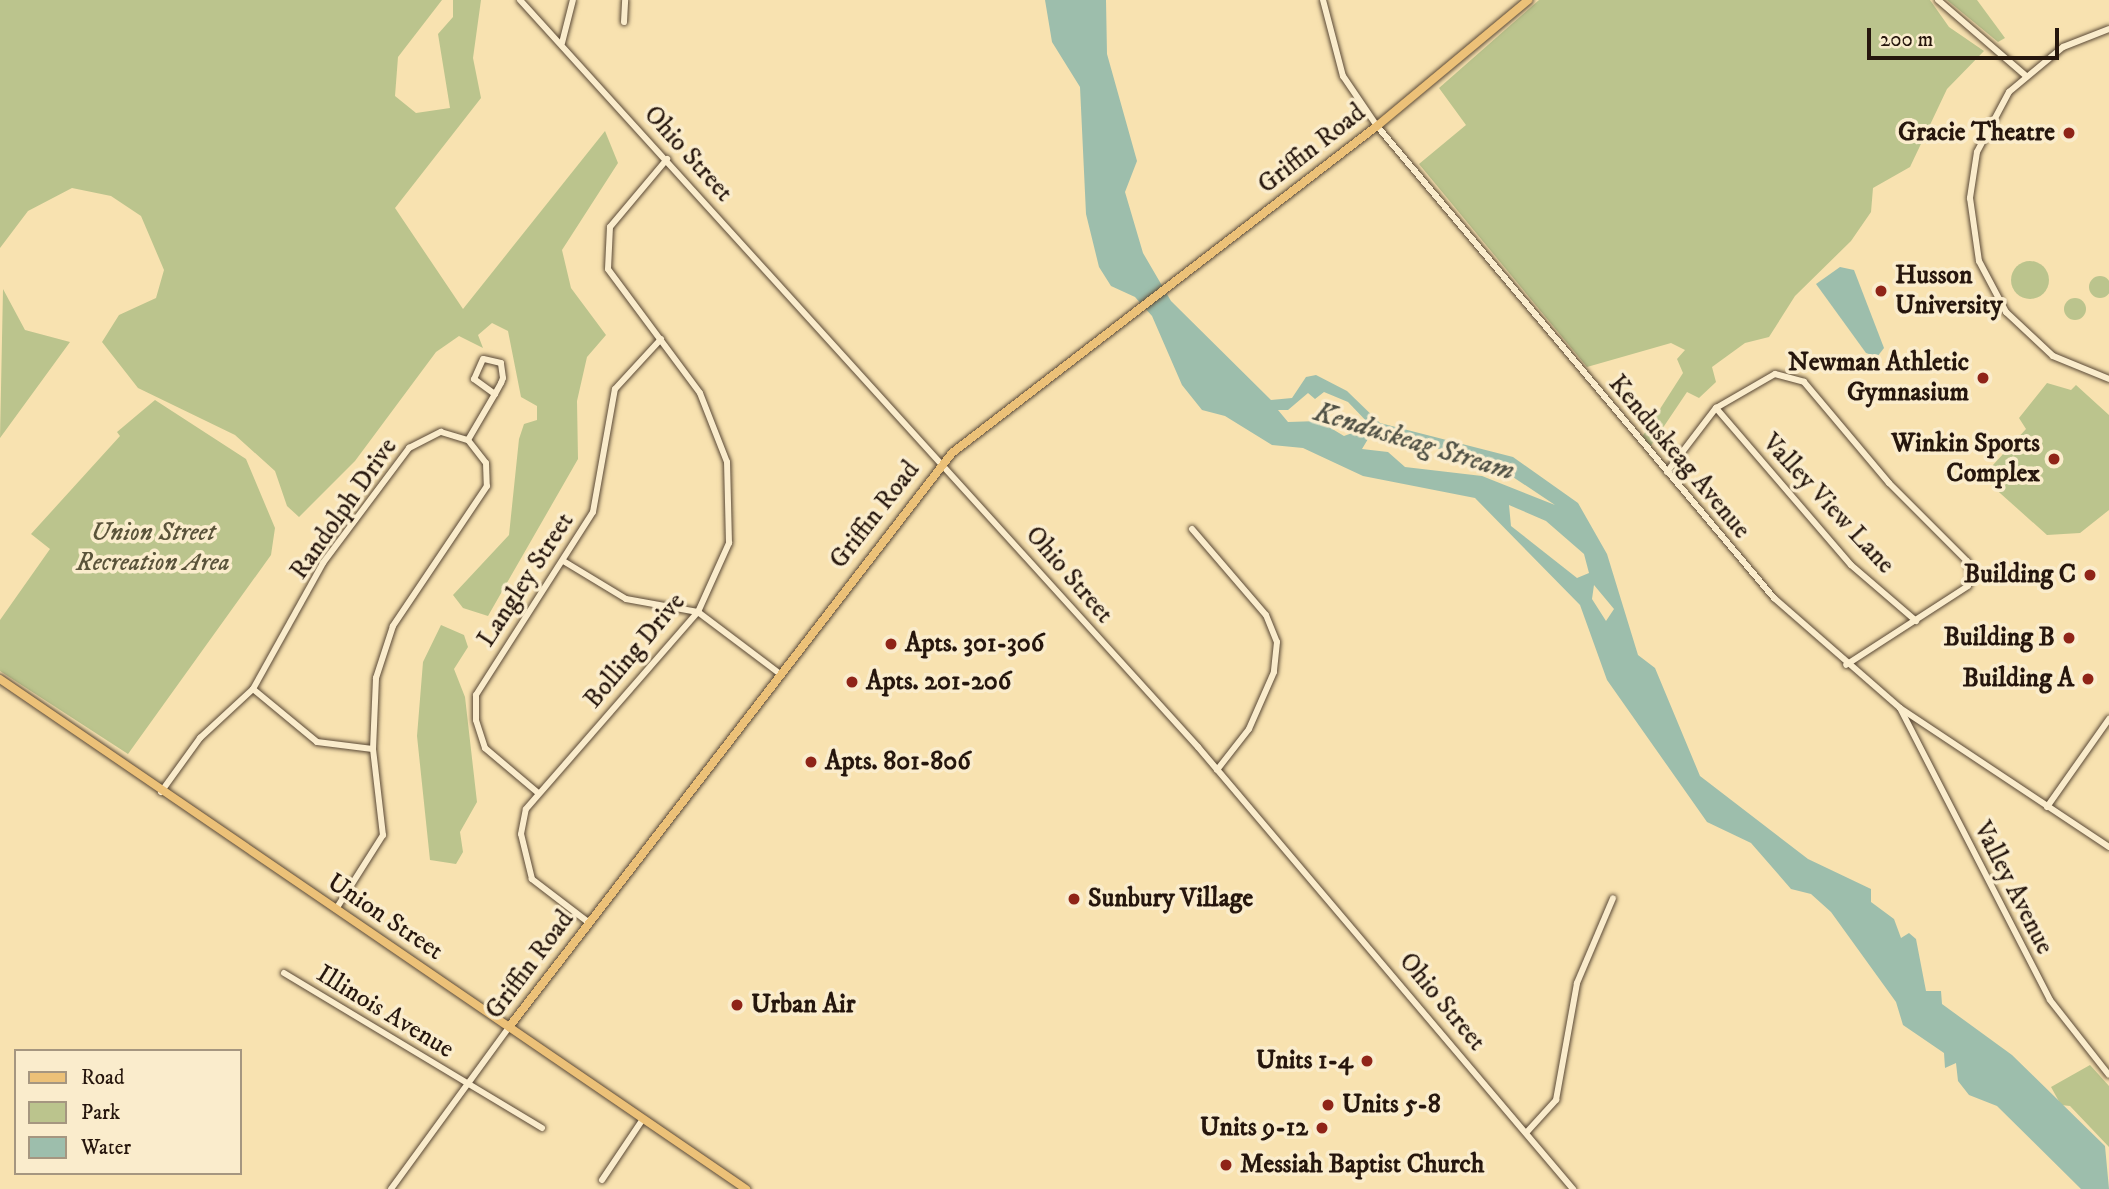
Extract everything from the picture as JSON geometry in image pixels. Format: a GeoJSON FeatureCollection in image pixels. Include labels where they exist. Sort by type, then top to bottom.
{"type":"FeatureCollection","features":[{"type":"Feature","properties":{"kind":"main road","name":"Griffin Road"},"geometry":{"type":"LineString","coordinates":[[509,1027],[943,462],[1377,126],[1528,0]]}},
{"type":"Feature","properties":{"kind":"main road","name":"Union Street"},"geometry":{"type":"LineString","coordinates":[[0,679],[161,792],[746,1189]]}},
{"type":"Feature","properties":{"kind":"street","name":"Ohio Street"},"geometry":{"type":"LineString","coordinates":[[520,0],[943,462],[1217,770],[1573,1189]]}},
{"type":"Feature","properties":{"kind":"street"},"geometry":{"type":"LineString","coordinates":[[562,43],[573,0]]}},
{"type":"Feature","properties":{"kind":"street"},"geometry":{"type":"LineString","coordinates":[[624,22],[625,0]]}},
{"type":"Feature","properties":{"kind":"street","name":"Kenduskeag Avenue"},"geometry":{"type":"LineString","coordinates":[[1323,0],[1343,76],[1377,126],[1774,598],[1846,665],[1900,708],[2109,847]]}},
{"type":"Feature","properties":{"kind":"street"},"geometry":{"type":"LineString","coordinates":[[1938,0],[2025,75]]}},
{"type":"Feature","properties":{"kind":"street"},"geometry":{"type":"LineString","coordinates":[[2109,29],[2063,47],[2025,75],[1996,111],[1977,152],[1970,198],[1979,261],[1997,299],[2028,337],[2053,356],[2109,379]]}},
{"type":"Feature","properties":{"kind":"street","name":"Bolling Drive"},"geometry":{"type":"LineString","coordinates":[[588,922],[532,878],[521,834],[537,792],[698,612],[729,542],[727,462],[700,393],[608,269],[605,247],[610,227],[667,159]]}},
{"type":"Feature","properties":{"kind":"street","name":"Langley Street"},"geometry":{"type":"LineString","coordinates":[[537,792],[485,748],[476,695],[565,562],[593,512],[615,389],[661,339]]}},
{"type":"Feature","properties":{"kind":"street"},"geometry":{"type":"LineString","coordinates":[[336,909],[383,835],[373,749],[376,678],[393,626],[487,486],[483,456],[468,439],[495,394],[503,368],[483,359],[474,379],[495,394]]}},
{"type":"Feature","properties":{"kind":"street"},"geometry":{"type":"LineString","coordinates":[[1667,472],[1716,408],[1775,374],[1804,382],[1889,483],[1967,561],[1968,586],[1846,665]]}},
{"type":"Feature","properties":{"kind":"street","name":"Valley View Lane"},"geometry":{"type":"LineString","coordinates":[[1716,408],[1851,565],[1916,621]]}},
{"type":"Feature","properties":{"kind":"street","name":"Randolph Drive"},"geometry":{"type":"LineString","coordinates":[[161,792],[200,738],[253,689],[323,563],[409,448],[441,432],[468,439]]}},
{"type":"Feature","properties":{"kind":"street"},"geometry":{"type":"LineString","coordinates":[[1192,529],[1266,615],[1277,642],[1274,672],[1249,729],[1217,770]]}},
{"type":"Feature","properties":{"kind":"street"},"geometry":{"type":"LineString","coordinates":[[565,562],[626,599],[698,612],[779,673]]}},
{"type":"Feature","properties":{"kind":"street"},"geometry":{"type":"LineString","coordinates":[[253,689],[317,742],[373,749]]}},
{"type":"Feature","properties":{"kind":"street","name":"Valley Avenue"},"geometry":{"type":"LineString","coordinates":[[1900,708],[2050,1000],[2109,1075]]}},
{"type":"Feature","properties":{"kind":"street"},"geometry":{"type":"LineString","coordinates":[[2047,807],[2109,719]]}},
{"type":"Feature","properties":{"kind":"street"},"geometry":{"type":"LineString","coordinates":[[1526,1133],[1556,1100],[1577,983],[1614,898]]}},
{"type":"Feature","properties":{"kind":"street","name":"Illinois Avenue"},"geometry":{"type":"LineString","coordinates":[[284,973],[542,1128]]}},
{"type":"Feature","properties":{"kind":"street","name":"Griffin Road"},"geometry":{"type":"LineString","coordinates":[[391,1189],[509,1027]]}},
{"type":"Feature","properties":{"kind":"street"},"geometry":{"type":"LineString","coordinates":[[602,1180],[643,1119]]}},
{"type":"Feature","properties":{"kind":"green space"},"geometry":{"type":"Polygon","coordinates":[[[0,0],[442,0],[398,57],[395,96],[416,113],[450,108],[438,34],[453,17],[453,0],[481,0],[473,58],[481,98],[395,208],[463,309],[605,131],[618,163],[562,250],[571,288],[606,335],[587,357],[577,401],[578,459],[488,616],[463,608],[453,595],[509,535],[519,439],[524,424],[537,420],[537,406],[521,397],[508,331],[492,323],[478,335],[483,348],[459,336],[436,352],[355,461],[299,517],[287,506],[275,471],[235,435],[138,388],[102,342],[119,315],[156,298],[164,270],[141,216],[111,196],[72,188],[28,211],[0,248],[0,0]]]}},
{"type":"Feature","properties":{"kind":"green space"},"geometry":{"type":"Polygon","coordinates":[[[1539,0],[1930,0],[1949,27],[1984,51],[1947,89],[1910,167],[1873,188],[1871,212],[1851,241],[1795,296],[1769,337],[1745,343],[1712,367],[1716,382],[1699,398],[1687,392],[1650,447],[1642,437],[1683,373],[1677,359],[1685,350],[1671,343],[1587,367],[1419,164],[1466,125],[1439,88],[1539,0]]]}},
{"type":"Feature","properties":{"kind":"green space"},"geometry":{"type":"Polygon","coordinates":[[[1947,0],[1977,0],[2005,38],[1998,42],[1947,0]]]}},
{"type":"Feature","properties":{"kind":"green space"},"geometry":{"type":"Polygon","coordinates":[[[2030,261],[2043,267],[2049,280],[2043,293],[2030,299],[2017,293],[2011,280],[2017,267],[2030,261]]]}},
{"type":"Feature","properties":{"kind":"green space"},"geometry":{"type":"Polygon","coordinates":[[[2100,276],[2108,279],[2108,295],[2100,298],[2092,295],[2089,287],[2092,279],[2100,276]]]}},
{"type":"Feature","properties":{"kind":"green space"},"geometry":{"type":"Polygon","coordinates":[[[3,289],[25,330],[70,342],[0,438],[3,289]]]}},
{"type":"Feature","properties":{"kind":"green space"},"geometry":{"type":"Polygon","coordinates":[[[2075,298],[2085,305],[2086,309],[2079,319],[2075,320],[2065,313],[2064,309],[2071,299],[2075,298]]]}},
{"type":"Feature","properties":{"kind":"green space","name":"Winkin Sports Complex"},"geometry":{"type":"Polygon","coordinates":[[[2047,383],[2071,390],[2076,385],[2109,415],[2109,510],[2080,533],[2047,535],[1982,477],[2026,429],[2019,418],[2047,383]]]}},
{"type":"Feature","properties":{"kind":"green space","name":"Union Street Recreation Area"},"geometry":{"type":"Polygon","coordinates":[[[155,400],[246,459],[275,528],[271,555],[128,754],[0,671],[0,620],[50,549],[31,534],[120,436],[117,432],[155,400]]]}},
{"type":"Feature","properties":{"kind":"green space"},"geometry":{"type":"Polygon","coordinates":[[[441,625],[464,635],[468,647],[454,669],[465,697],[477,802],[460,832],[463,852],[456,864],[430,860],[417,736],[423,662],[441,625]]]}},
{"type":"Feature","properties":{"kind":"green space"},"geometry":{"type":"Polygon","coordinates":[[[2090,1065],[2109,1086],[2109,1147],[2070,1106],[2061,1105],[2051,1087],[2090,1065]]]}},
{"type":"Feature","properties":{"kind":"water","name":"Kenduskeag Stream"},"geometry":{"type":"Polygon","coordinates":[[[1045,0],[1106,0],[1107,54],[1137,161],[1125,192],[1143,253],[1171,301],[1271,400],[1292,398],[1306,377],[1316,375],[1347,391],[1380,423],[1513,457],[1578,503],[1607,554],[1638,655],[1655,668],[1700,776],[1808,859],[1871,889],[1871,902],[1894,919],[1901,938],[1909,933],[1916,939],[1926,991],[1941,991],[1942,1004],[2012,1055],[2105,1146],[2109,1189],[2081,1189],[1997,1106],[1969,1095],[1958,1081],[1956,1063],[1945,1068],[1944,1053],[1903,1025],[1896,1002],[1831,912],[1811,894],[1791,889],[1751,843],[1707,822],[1607,680],[1580,605],[1475,498],[1363,476],[1303,448],[1272,445],[1225,416],[1202,410],[1182,385],[1152,316],[1135,297],[1111,286],[1099,267],[1086,214],[1080,87],[1052,42],[1045,0]],[[1324,392],[1315,399],[1308,393],[1288,410],[1278,410],[1288,422],[1319,421],[1344,436],[1371,426],[1348,402],[1324,392]],[[1386,436],[1368,439],[1362,449],[1388,452],[1405,467],[1482,476],[1555,505],[1492,463],[1459,460],[1451,452],[1386,436]],[[1509,505],[1511,526],[1577,578],[1589,573],[1584,554],[1546,521],[1509,505]],[[1594,585],[1592,599],[1606,621],[1614,609],[1594,585]]]}},
{"type":"Feature","properties":{"kind":"water"},"geometry":{"type":"Polygon","coordinates":[[[1840,267],[1854,270],[1884,348],[1877,357],[1866,353],[1816,284],[1840,267]]]}},
{"type":"Feature","properties":{"kind":"place","name":"Gracie Theatre"},"geometry":{"type":"Point","coordinates":[2069,133]}},
{"type":"Feature","properties":{"kind":"place","name":"Husson University"},"geometry":{"type":"Point","coordinates":[1881,291]}},
{"type":"Feature","properties":{"kind":"place","name":"Newman Athletic Gymnasium"},"geometry":{"type":"Point","coordinates":[1983,378]}},
{"type":"Feature","properties":{"kind":"place","name":"Winkin Sports Complex"},"geometry":{"type":"Point","coordinates":[2054,459]}},
{"type":"Feature","properties":{"kind":"place","name":"Building C"},"geometry":{"type":"Point","coordinates":[2090,575]}},
{"type":"Feature","properties":{"kind":"place","name":"Building B"},"geometry":{"type":"Point","coordinates":[2069,638]}},
{"type":"Feature","properties":{"kind":"place","name":"Apts. 301-306"},"geometry":{"type":"Point","coordinates":[891,644]}},
{"type":"Feature","properties":{"kind":"place","name":"Building A"},"geometry":{"type":"Point","coordinates":[2088,679]}},
{"type":"Feature","properties":{"kind":"place","name":"Apts. 201-206"},"geometry":{"type":"Point","coordinates":[852,682]}},
{"type":"Feature","properties":{"kind":"place","name":"Apts. 801-806"},"geometry":{"type":"Point","coordinates":[811,762]}},
{"type":"Feature","properties":{"kind":"place","name":"Sunbury Village"},"geometry":{"type":"Point","coordinates":[1074,899]}},
{"type":"Feature","properties":{"kind":"place","name":"Urban Air"},"geometry":{"type":"Point","coordinates":[737,1005]}},
{"type":"Feature","properties":{"kind":"place","name":"Units 1-4"},"geometry":{"type":"Point","coordinates":[1367,1061]}},
{"type":"Feature","properties":{"kind":"place","name":"Units 5-8"},"geometry":{"type":"Point","coordinates":[1328,1105]}},
{"type":"Feature","properties":{"kind":"place","name":"Units 9-12"},"geometry":{"type":"Point","coordinates":[1322,1128]}},
{"type":"Feature","properties":{"kind":"place","name":"Messiah Baptist Church"},"geometry":{"type":"Point","coordinates":[1226,1165]}}]}
